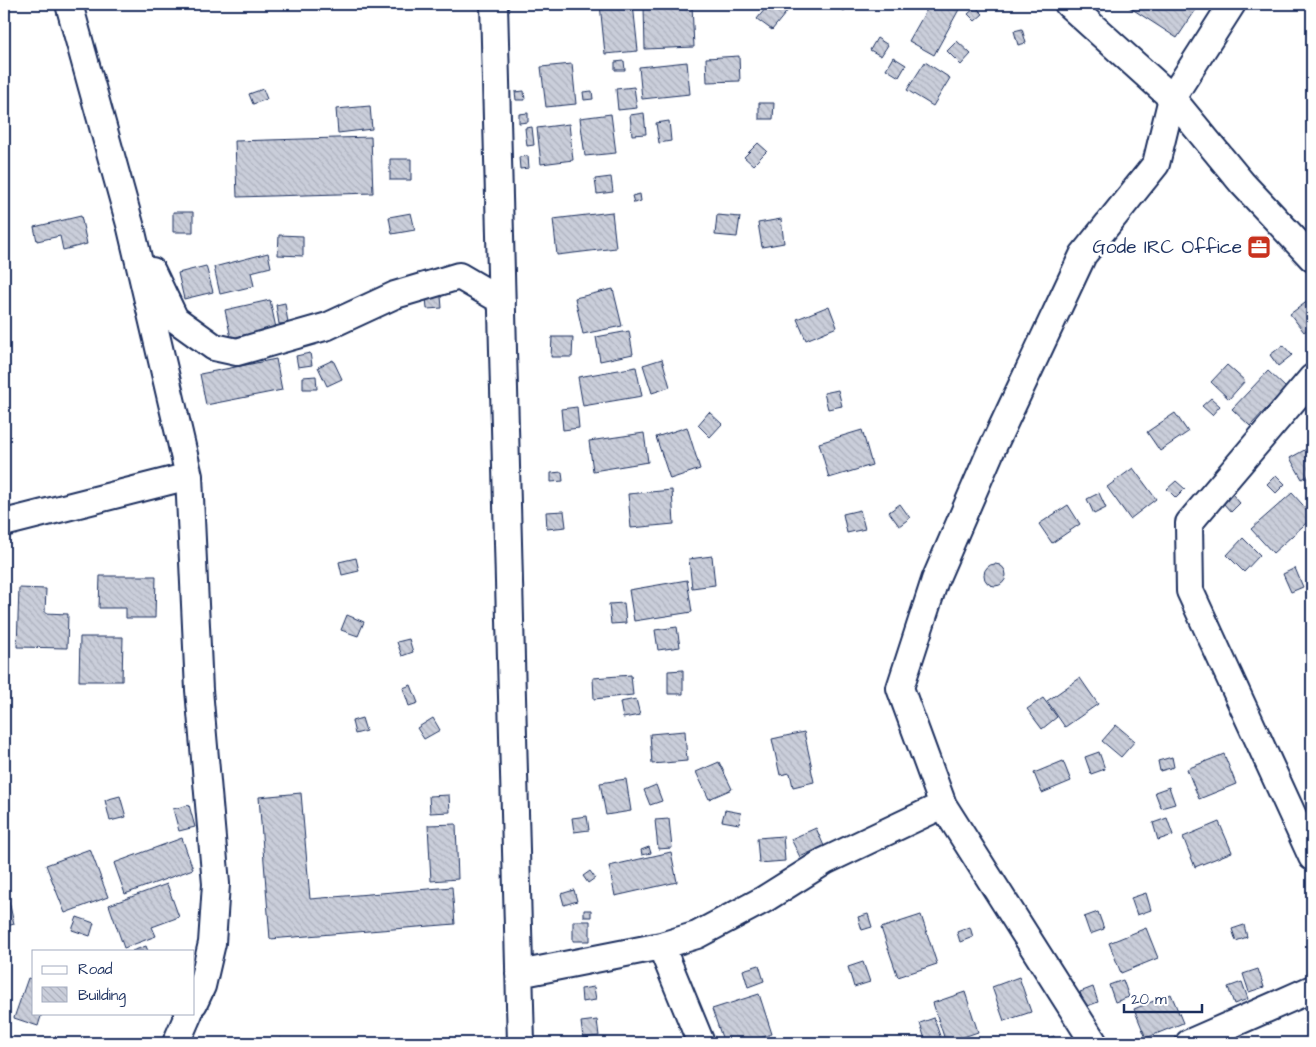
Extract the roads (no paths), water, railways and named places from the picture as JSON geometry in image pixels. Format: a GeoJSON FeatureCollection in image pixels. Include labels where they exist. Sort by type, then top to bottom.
{"type":"FeatureCollection","features":[{"type":"Feature","properties":{"kind":"street"},"geometry":{"type":"LineString","coordinates":[[69,4],[131,228],[189,476],[200,690],[216,884],[212,943],[202,986],[195,1001]]}},
{"type":"Feature","properties":{"kind":"street"},"geometry":{"type":"LineString","coordinates":[[494,4],[521,1043]]}},
{"type":"Feature","properties":{"kind":"street"},"geometry":{"type":"LineString","coordinates":[[1068,4],[1172,98],[1242,183],[1312,258]]}},
{"type":"Feature","properties":{"kind":"street"},"geometry":{"type":"LineString","coordinates":[[1094,1043],[943,805],[900,688],[935,580],[990,452],[1084,255],[1156,164],[1172,98],[1232,4]]}},
{"type":"Feature","properties":{"kind":"street"},"geometry":{"type":"LineString","coordinates":[[131,228],[175,319],[214,347],[238,352],[328,326],[395,294],[459,276],[502,301]]}},
{"type":"Feature","properties":{"kind":"street"},"geometry":{"type":"LineString","coordinates":[[1311,849],[1190,591],[1189,523],[1312,378]]}},
{"type":"Feature","properties":{"kind":"street"},"geometry":{"type":"LineString","coordinates":[[4,523],[189,476]]}},
{"type":"Feature","properties":{"kind":"street"},"geometry":{"type":"LineString","coordinates":[[519,974],[661,946],[697,935],[763,900],[825,861],[943,805]]}},
{"type":"Feature","properties":{"kind":"street"},"geometry":{"type":"LineString","coordinates":[[661,946],[701,1043]]}},
{"type":"Feature","properties":{"kind":"street"},"geometry":{"type":"LineString","coordinates":[[1189,1043],[1312,989]]}},
{"type":"Feature","properties":{"kind":"street"},"geometry":{"type":"LineString","coordinates":[[176,1043],[189,1014]]}},
{"type":"Feature","properties":{"kind":"place","name":"Gode IRC Office"},"geometry":{"type":"Point","coordinates":[1259,247]}}]}
